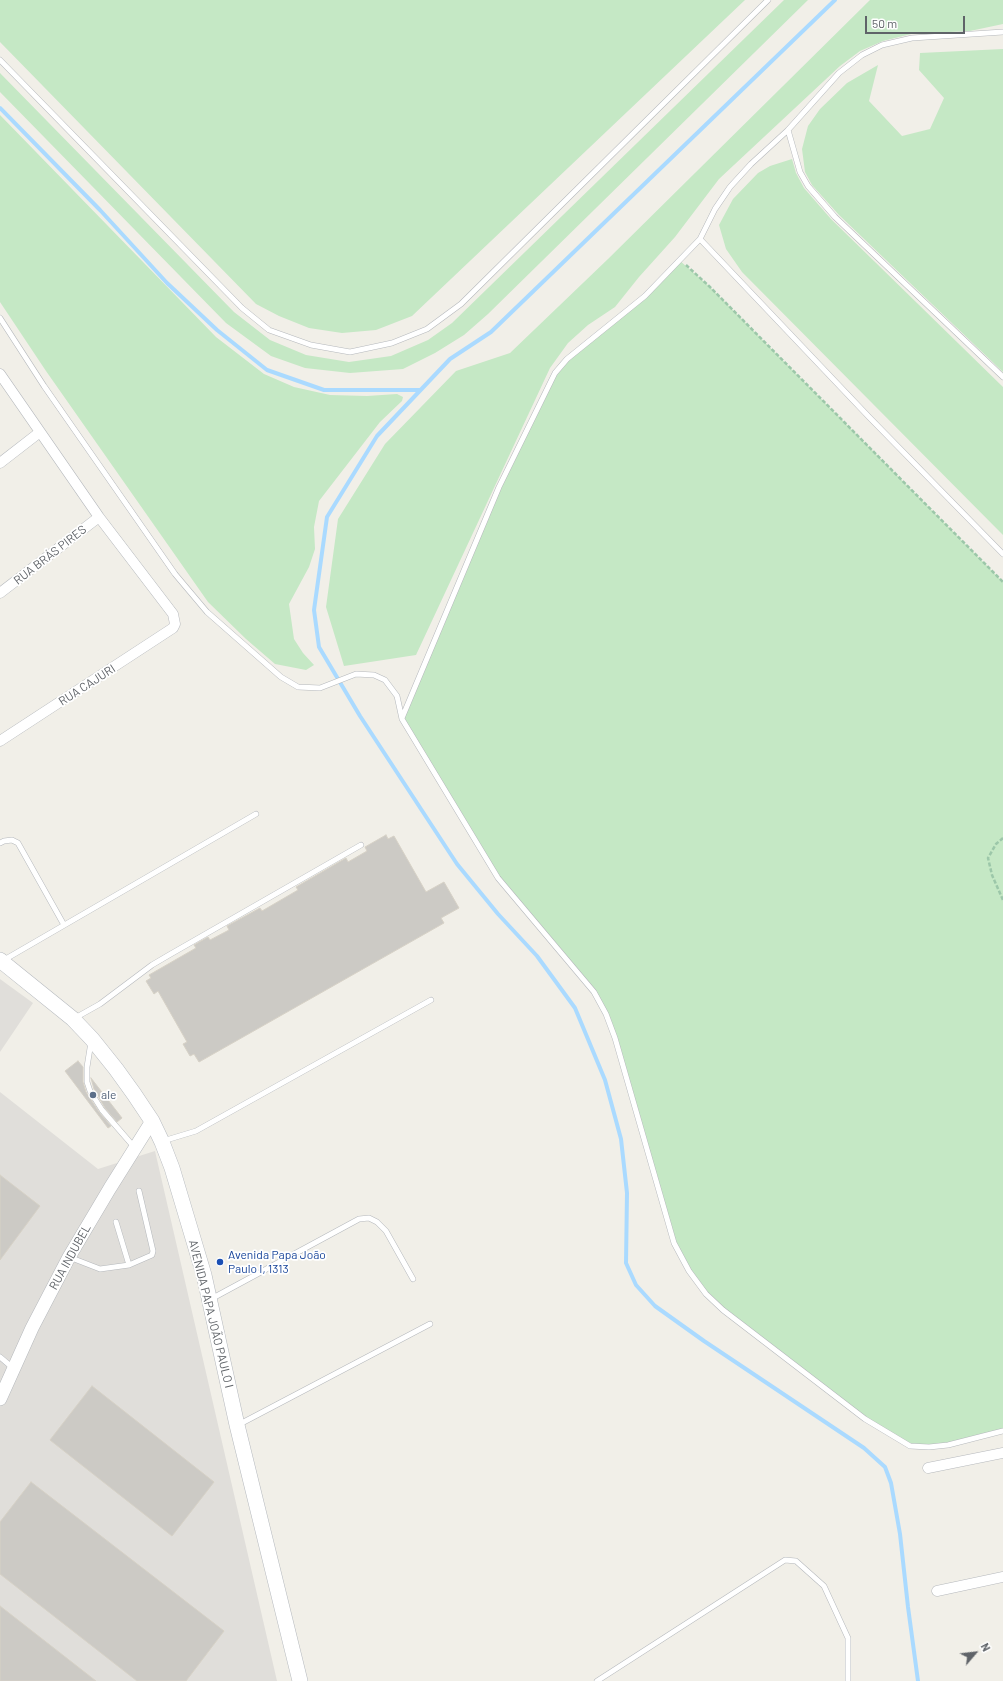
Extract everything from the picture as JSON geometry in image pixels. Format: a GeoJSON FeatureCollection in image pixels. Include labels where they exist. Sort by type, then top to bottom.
{"type":"FeatureCollection","features":[{"type":"Feature","properties":{"kind":"main road","name":"AVENIDA PAPA JOÃO PAULO I"},"geometry":{"type":"LineString","coordinates":[[1,960],[73,1019],[92,1039],[116,1069],[152,1121],[162,1142],[172,1168],[210,1300],[237,1425],[298,1678]]}},
{"type":"Feature","properties":{"kind":"street"},"geometry":{"type":"LineString","coordinates":[[0,374],[99,517]]}},
{"type":"Feature","properties":{"kind":"street"},"geometry":{"type":"LineString","coordinates":[[0,463],[40,432]]}},
{"type":"Feature","properties":{"kind":"street","name":"RUA BRÁS PIRES"},"geometry":{"type":"LineString","coordinates":[[0,593],[99,517]]}},
{"type":"Feature","properties":{"kind":"street","name":"RUA CAJURI"},"geometry":{"type":"LineString","coordinates":[[0,741],[174,628],[175,624],[173,614],[99,517]]}},
{"type":"Feature","properties":{"kind":"street","name":"RUA INDUBEL"},"geometry":{"type":"LineString","coordinates":[[0,1399],[32,1328],[70,1257],[110,1188],[152,1121]]}},
{"type":"Feature","properties":{"kind":"street"},"geometry":{"type":"LineString","coordinates":[[928,1468],[1003,1453]]}},
{"type":"Feature","properties":{"kind":"street"},"geometry":{"type":"LineString","coordinates":[[937,1591],[1003,1577]]}},
{"type":"Feature","properties":{"kind":"lane"},"geometry":{"type":"LineString","coordinates":[[0,60],[242,308],[269,330],[311,345],[350,352],[392,342],[427,329],[461,304],[768,0]]}},
{"type":"Feature","properties":{"kind":"lane"},"geometry":{"type":"LineString","coordinates":[[402,719],[499,487],[555,373],[567,359],[645,296],[700,239],[715,209],[730,186],[751,164],[788,130],[839,73],[862,55],[882,45],[912,38],[1003,32]]}},
{"type":"Feature","properties":{"kind":"lane"},"geometry":{"type":"LineString","coordinates":[[788,130],[800,172],[808,186],[835,217],[1003,377]]}},
{"type":"Feature","properties":{"kind":"lane"},"geometry":{"type":"LineString","coordinates":[[700,239],[869,417],[1003,554]]}},
{"type":"Feature","properties":{"kind":"lane"},"geometry":{"type":"LineString","coordinates":[[0,318],[44,386],[170,568],[202,606],[281,677],[298,687],[320,688],[356,674],[374,675],[385,680],[397,696],[402,719],[498,878],[594,992],[600,1003],[615,1038],[674,1243],[689,1271],[706,1294],[723,1310],[865,1419],[910,1446],[929,1447],[948,1445],[1003,1431]]}},
{"type":"Feature","properties":{"kind":"lane"},"geometry":{"type":"LineString","coordinates":[[1,960],[256,814]]}},
{"type":"Feature","properties":{"kind":"lane"},"geometry":{"type":"LineString","coordinates":[[0,843],[12,840],[18,843],[64,925]]}},
{"type":"Feature","properties":{"kind":"lane"},"geometry":{"type":"LineString","coordinates":[[73,1019],[100,1004],[152,965],[361,846]]}},
{"type":"Feature","properties":{"kind":"lane"},"geometry":{"type":"LineString","coordinates":[[162,1142],[196,1131],[431,1000]]}},
{"type":"Feature","properties":{"kind":"lane"},"geometry":{"type":"LineString","coordinates":[[92,1039],[87,1067],[87,1082],[90,1091],[102,1110],[135,1148]]}},
{"type":"Feature","properties":{"kind":"lane"},"geometry":{"type":"LineString","coordinates":[[70,1257],[100,1268],[129,1266],[152,1255],[153,1251],[139,1191]]}},
{"type":"Feature","properties":{"kind":"lane"},"geometry":{"type":"LineString","coordinates":[[210,1300],[359,1219],[369,1218],[377,1222],[386,1231],[413,1279]]}},
{"type":"Feature","properties":{"kind":"lane"},"geometry":{"type":"LineString","coordinates":[[116,1222],[129,1266]]}},
{"type":"Feature","properties":{"kind":"lane"},"geometry":{"type":"LineString","coordinates":[[237,1425],[430,1324]]}},
{"type":"Feature","properties":{"kind":"lane"},"geometry":{"type":"LineString","coordinates":[[0,1357],[13,1369]]}},
{"type":"Feature","properties":{"kind":"lane"},"geometry":{"type":"LineString","coordinates":[[597,1681],[785,1560],[796,1561],[824,1586],[848,1638],[848,1681]]}},
{"type":"Feature","properties":{"kind":"path"},"geometry":{"type":"LineString","coordinates":[[679,260],[710,287],[1003,582]]}},
{"type":"Feature","properties":{"kind":"path"},"geometry":{"type":"LineString","coordinates":[[1003,838],[996,844],[988,858],[992,874],[1003,900]]}},
{"type":"Feature","properties":{"kind":"shaded area"},"geometry":{"type":"Polygon","coordinates":[[[0,979],[33,1003],[0,1052],[0,979]]]}},
{"type":"Feature","properties":{"kind":"shaded area"},"geometry":{"type":"Polygon","coordinates":[[[0,1092],[98,1169],[155,1151],[277,1681],[0,1681],[0,1092]]]}},
{"type":"Feature","properties":{"kind":"green space"},"geometry":{"type":"Polygon","coordinates":[[[0,0],[745,0],[412,316],[376,330],[342,333],[309,328],[279,316],[256,304],[0,42],[0,0]]]}},
{"type":"Feature","properties":{"kind":"green space"},"geometry":{"type":"Polygon","coordinates":[[[784,0],[808,0],[488,314],[464,335],[435,353],[403,369],[350,373],[305,368],[271,356],[226,323],[0,92],[0,73],[234,312],[270,340],[306,355],[349,362],[391,356],[428,340],[452,323],[784,0]]]}},
{"type":"Feature","properties":{"kind":"green space"},"geometry":{"type":"Polygon","coordinates":[[[870,0],[1003,0],[1003,24],[970,31],[911,34],[883,41],[860,51],[840,66],[719,179],[675,237],[639,277],[615,307],[588,325],[568,343],[550,368],[416,655],[344,666],[326,607],[338,519],[385,444],[456,371],[510,353],[608,259],[870,0]]]}},
{"type":"Feature","properties":{"kind":"green space"},"geometry":{"type":"Polygon","coordinates":[[[1003,49],[1003,372],[839,215],[812,185],[805,172],[802,149],[808,126],[820,109],[847,83],[878,65],[869,101],[902,136],[930,129],[944,98],[919,70],[920,53],[1003,49]]]}},
{"type":"Feature","properties":{"kind":"green space"},"geometry":{"type":"Polygon","coordinates":[[[0,115],[216,337],[264,374],[294,387],[330,395],[367,396],[397,394],[403,397],[402,401],[380,422],[319,501],[314,527],[315,549],[309,567],[289,604],[294,639],[303,653],[314,665],[306,670],[275,664],[246,639],[208,602],[46,371],[0,302],[0,115]]]}},
{"type":"Feature","properties":{"kind":"green space"},"geometry":{"type":"Polygon","coordinates":[[[792,159],[796,173],[804,188],[831,219],[1003,387],[1003,535],[742,272],[726,249],[719,225],[733,199],[758,173],[770,166],[792,159]]]}},
{"type":"Feature","properties":{"kind":"green space"},"geometry":{"type":"Polygon","coordinates":[[[679,260],[710,287],[1003,582],[1003,1431],[948,1445],[910,1446],[865,1419],[713,1300],[681,1256],[661,1198],[615,1038],[594,992],[498,878],[402,719],[499,487],[555,373],[567,359],[645,296],[679,260]]]}},
{"type":"Feature","properties":{"kind":"building"},"geometry":{"type":"Polygon","coordinates":[[[386,835],[388,839],[394,836],[426,892],[444,882],[459,908],[441,918],[444,923],[199,1062],[194,1054],[190,1056],[183,1044],[187,1042],[158,991],[154,994],[146,981],[151,978],[149,975],[196,948],[194,945],[208,937],[210,940],[229,930],[227,926],[260,908],[262,911],[298,890],[296,887],[346,858],[348,862],[367,851],[365,847],[386,835]]]}},
{"type":"Feature","properties":{"kind":"building"},"geometry":{"type":"Polygon","coordinates":[[[78,1061],[83,1067],[83,1082],[86,1092],[99,1112],[111,1126],[108,1128],[65,1071],[78,1061]]]}},
{"type":"Feature","properties":{"kind":"building"},"geometry":{"type":"Polygon","coordinates":[[[91,1078],[122,1118],[117,1122],[105,1108],[94,1089],[91,1078]]]}},
{"type":"Feature","properties":{"kind":"building"},"geometry":{"type":"Polygon","coordinates":[[[0,1175],[40,1206],[0,1260],[0,1175]]]}},
{"type":"Feature","properties":{"kind":"building"},"geometry":{"type":"Polygon","coordinates":[[[92,1386],[214,1482],[172,1536],[50,1440],[92,1386]]]}},
{"type":"Feature","properties":{"kind":"building"},"geometry":{"type":"Polygon","coordinates":[[[31,1482],[224,1631],[186,1681],[137,1681],[0,1574],[0,1522],[31,1482]]]}},
{"type":"Feature","properties":{"kind":"building"},"geometry":{"type":"Polygon","coordinates":[[[0,1606],[96,1681],[0,1681],[0,1606]]]}},
{"type":"Feature","properties":{"kind":"waterway"},"geometry":{"type":"LineString","coordinates":[[835,0],[491,332],[450,359],[377,436],[327,517],[314,610],[319,647],[360,716],[457,864],[498,914],[537,956],[575,1008],[605,1080],[621,1139],[627,1193],[626,1263],[636,1285],[655,1306],[704,1341],[864,1448],[885,1467],[891,1483],[900,1534],[918,1681]]}},
{"type":"Feature","properties":{"kind":"waterway"},"geometry":{"type":"LineString","coordinates":[[0,108],[100,210],[167,283],[217,330],[267,370],[324,390],[420,390]]}},
{"type":"Feature","properties":{"kind":"place","name":"ale"},"geometry":{"type":"Point","coordinates":[93,1095]}},
{"type":"Feature","properties":{"kind":"place","name":"Avenida Papa João Paulo I, 1313"},"geometry":{"type":"Point","coordinates":[220,1262]}}]}
